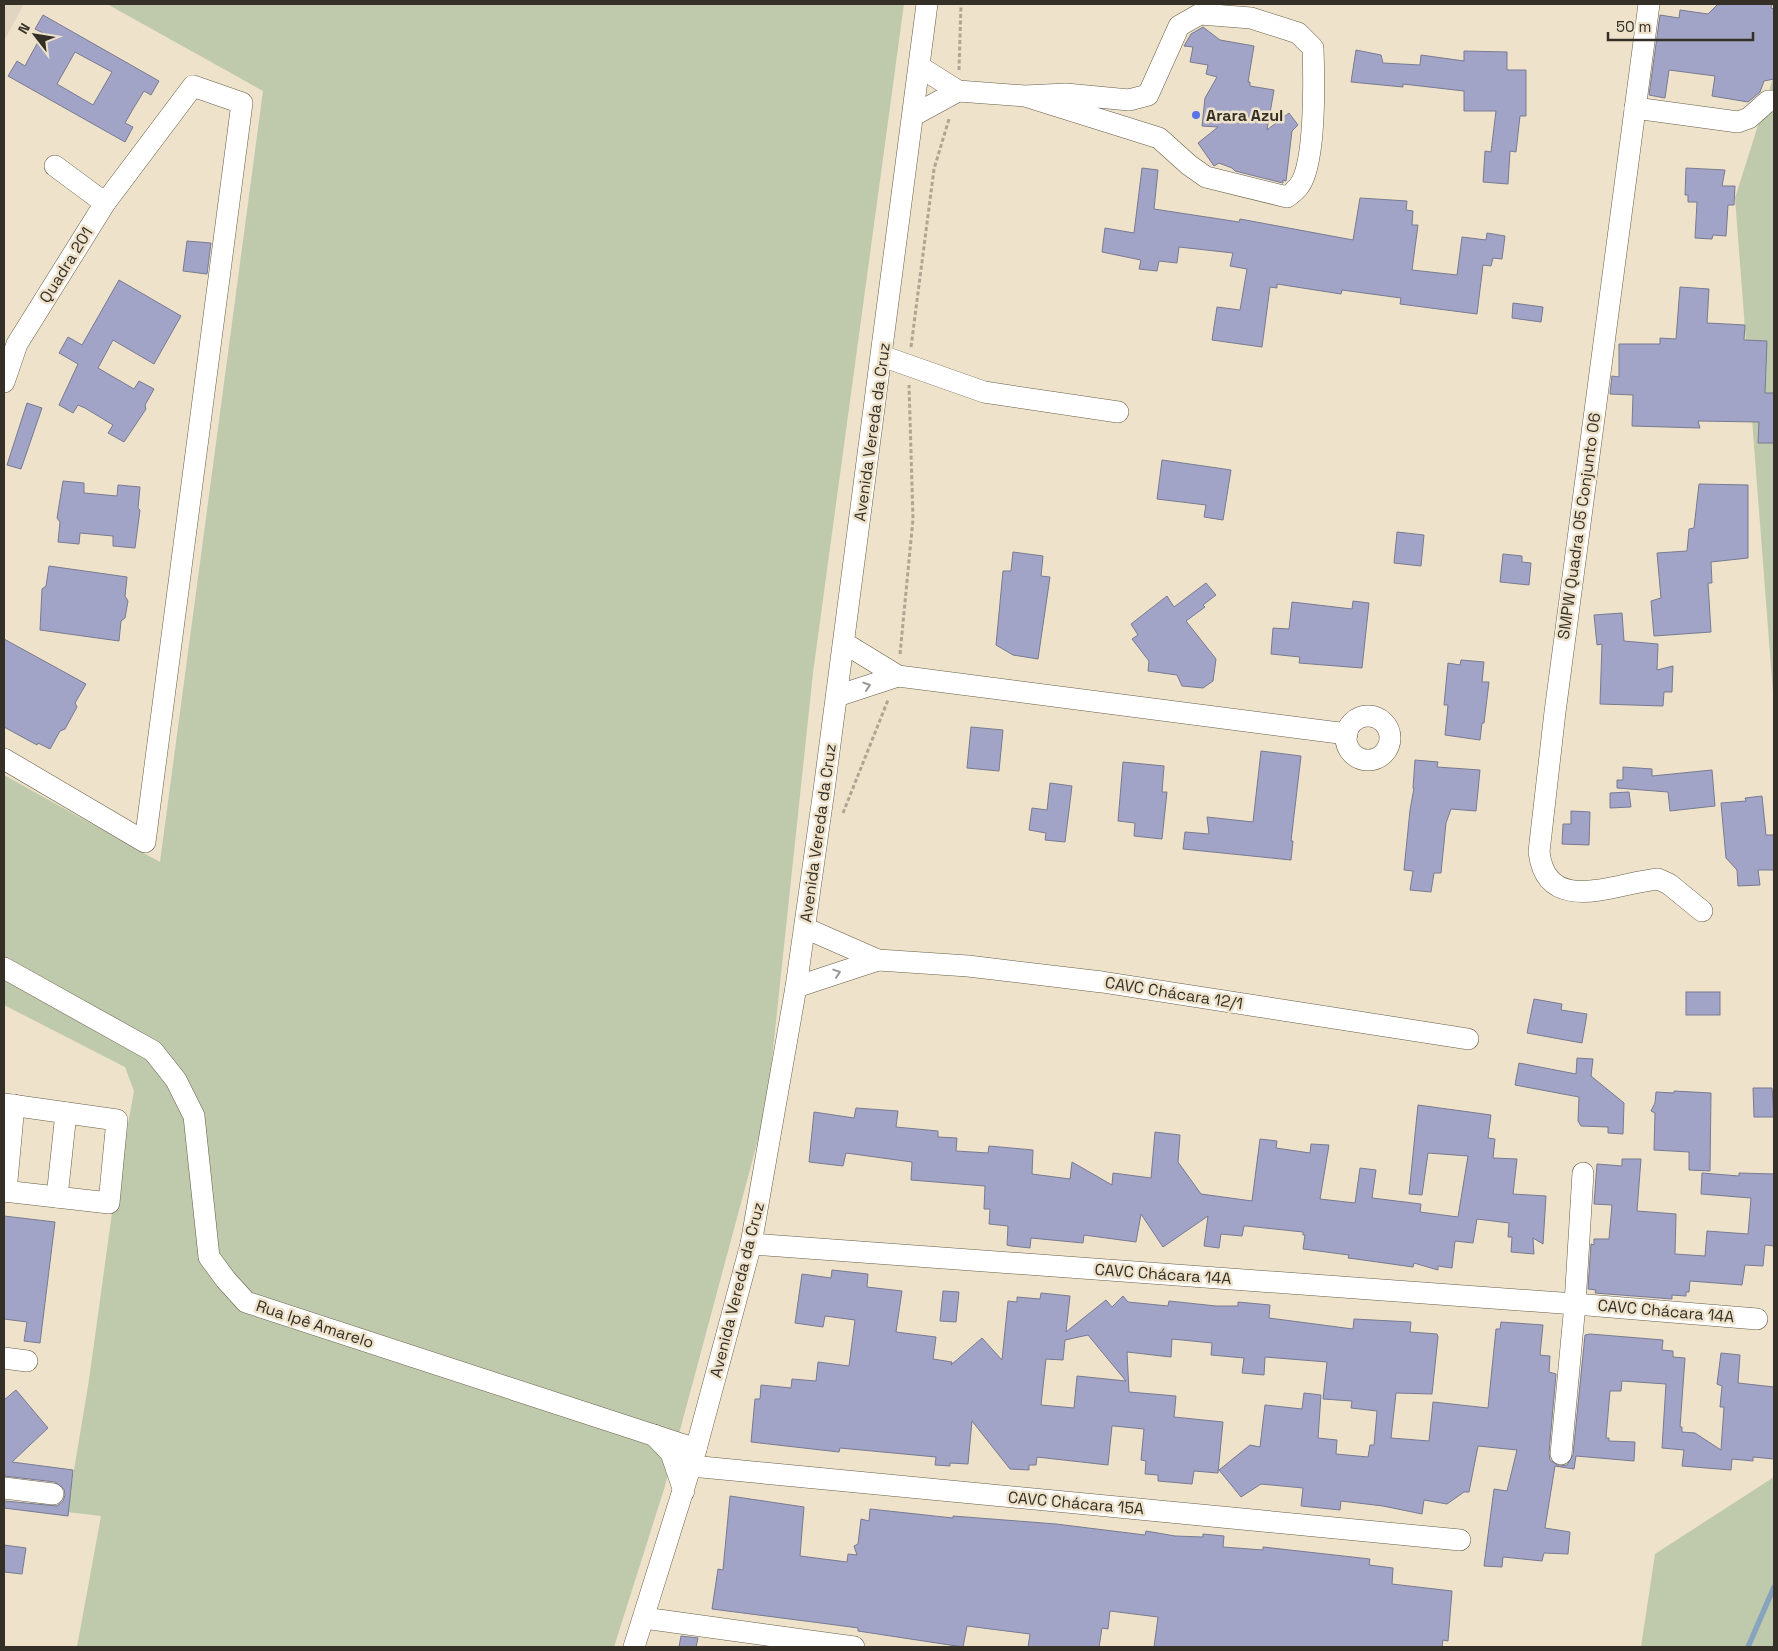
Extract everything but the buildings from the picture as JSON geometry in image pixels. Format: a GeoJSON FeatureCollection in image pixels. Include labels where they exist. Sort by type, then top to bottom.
{"type":"FeatureCollection","features":[{"type":"Feature","properties":{"kind":"street","name":"Avenida Vereda da Cruz"},"geometry":{"type":"LineString","coordinates":[[634,1647],[694,1458],[751,1244],[805,928],[914,115],[927,4]]}},
{"type":"Feature","properties":{"kind":"street","name":"SMPW Quadra 05 Conjunto 06"},"geometry":{"type":"LineString","coordinates":[[1649,4],[1555,712],[1539,852],[1544,873],[1555,886],[1563,890],[1582,892],[1658,879],[1669,884],[1702,911]]}},
{"type":"Feature","properties":{"kind":"street"},"geometry":{"type":"LineString","coordinates":[[920,67],[958,91],[1025,96],[1066,94],[1130,100],[1148,95],[1179,26],[1200,14],[1251,18],[1298,33],[1312,48],[1314,82],[1308,163],[1300,186],[1287,197],[1206,177],[1189,165],[1159,138],[1025,96]]}},
{"type":"Feature","properties":{"kind":"street","name":"Quadra 201"},"geometry":{"type":"LineString","coordinates":[[4,382],[17,344],[105,203],[193,86],[242,103],[145,842],[4,760]]}},
{"type":"Feature","properties":{"kind":"street"},"geometry":{"type":"LineString","coordinates":[[914,115],[958,91]]}},
{"type":"Feature","properties":{"kind":"street"},"geometry":{"type":"LineString","coordinates":[[1635,108],[1738,122],[1750,118],[1768,101],[1774,101]]}},
{"type":"Feature","properties":{"kind":"street"},"geometry":{"type":"LineString","coordinates":[[55,166],[105,203]]}},
{"type":"Feature","properties":{"kind":"street"},"geometry":{"type":"LineString","coordinates":[[882,356],[984,392],[1118,412]]}},
{"type":"Feature","properties":{"kind":"street"},"geometry":{"type":"LineString","coordinates":[[844,643],[898,676],[1347,734]]}},
{"type":"Feature","properties":{"kind":"street"},"geometry":{"type":"LineString","coordinates":[[837,696],[898,676]]}},
{"type":"Feature","properties":{"kind":"street"},"geometry":{"type":"LineString","coordinates":[[1360,717],[1375,717],[1387,726],[1394,742],[1383,754],[1369,760],[1355,755],[1350,749],[1347,734],[1354,721],[1360,717]]}},
{"type":"Feature","properties":{"kind":"street","name":"CAVC Chácara 12/1"},"geometry":{"type":"LineString","coordinates":[[805,928],[878,960],[968,966],[1102,982],[1468,1039]]}},
{"type":"Feature","properties":{"kind":"street","name":"CAVC Chácara 12/1"},"geometry":{"type":"LineString","coordinates":[[796,987],[878,960]]}},
{"type":"Feature","properties":{"kind":"street","name":"Rua Ipê Amarelo"},"geometry":{"type":"LineString","coordinates":[[4,968],[153,1051],[176,1080],[194,1116],[209,1257],[246,1302],[661,1438],[694,1458]]}},
{"type":"Feature","properties":{"kind":"street"},"geometry":{"type":"LineString","coordinates":[[9,1105],[66,1113],[117,1120],[108,1203],[5,1191],[9,1105]]}},
{"type":"Feature","properties":{"kind":"street"},"geometry":{"type":"LineString","coordinates":[[57,1197],[66,1113]]}},
{"type":"Feature","properties":{"kind":"street","name":"CAVC Chácara 14A"},"geometry":{"type":"LineString","coordinates":[[1562,1454],[1575,1304],[1583,1173]]}},
{"type":"Feature","properties":{"kind":"street","name":"CAVC Chácara 14A"},"geometry":{"type":"LineString","coordinates":[[751,1244],[1757,1319]]}},
{"type":"Feature","properties":{"kind":"street"},"geometry":{"type":"LineString","coordinates":[[4,1358],[27,1361]]}},
{"type":"Feature","properties":{"kind":"street"},"geometry":{"type":"LineString","coordinates":[[684,1491],[671,1453],[661,1438],[690,1430],[706,1414]]}},
{"type":"Feature","properties":{"kind":"street","name":"CAVC Chácara 15A"},"geometry":{"type":"LineString","coordinates":[[694,1458],[1460,1540]]}},
{"type":"Feature","properties":{"kind":"street"},"geometry":{"type":"LineString","coordinates":[[4,1488],[53,1494]]}},
{"type":"Feature","properties":{"kind":"street"},"geometry":{"type":"LineString","coordinates":[[644,1618],[854,1647]]}},
{"type":"Feature","properties":{"kind":"path"},"geometry":{"type":"LineString","coordinates":[[841,816],[898,676],[913,519],[908,365],[934,169],[958,91],[961,4]]}},
{"type":"Feature","properties":{"kind":"shaded area"},"geometry":{"type":"Polygon","coordinates":[[[4,4],[24,4],[4,41],[4,4]]]}},
{"type":"Feature","properties":{"kind":"green space"},"geometry":{"type":"Polygon","coordinates":[[[107,4],[904,4],[813,673],[767,1106],[665,1486],[614,1647],[77,1647],[101,1516],[67,1512],[89,1380],[112,1213],[134,1091],[125,1067],[4,1005],[4,775],[160,862],[263,91],[107,4]]]}},
{"type":"Feature","properties":{"kind":"green space"},"geometry":{"type":"Polygon","coordinates":[[[1774,75],[1774,706],[1735,198],[1774,75]]]}},
{"type":"Feature","properties":{"kind":"green space"},"geometry":{"type":"Polygon","coordinates":[[[1774,1477],[1774,1647],[1641,1647],[1655,1554],[1774,1477]]]}},
{"type":"Feature","properties":{"kind":"waterway"},"geometry":{"type":"LineString","coordinates":[[1748,1647],[1774,1587]]}},
{"type":"Feature","properties":{"kind":"place","name":"Arara Azul"},"geometry":{"type":"Point","coordinates":[1196,115]}}]}
